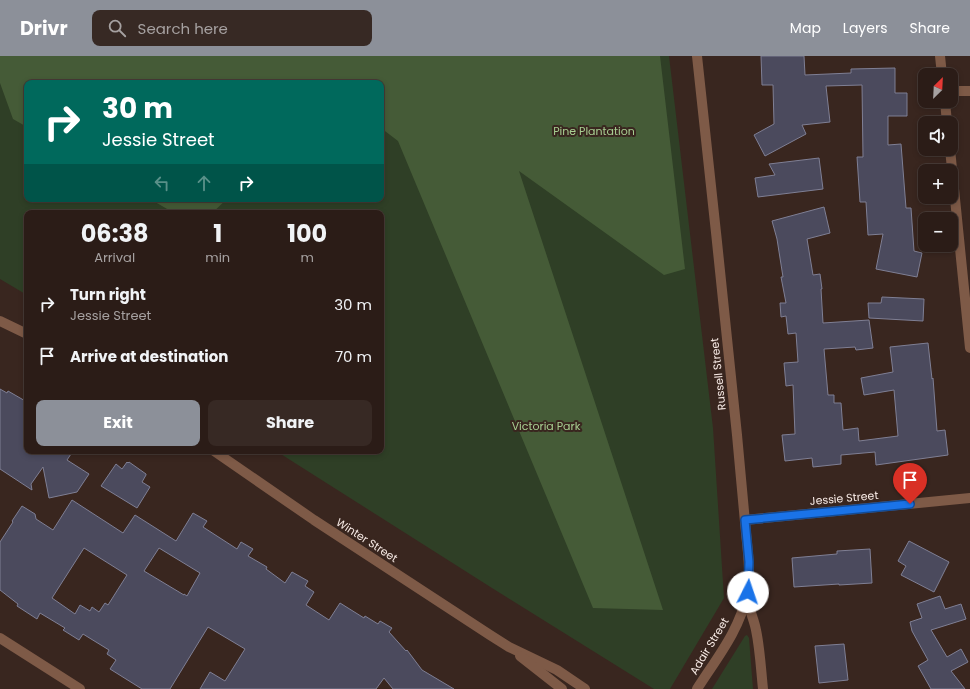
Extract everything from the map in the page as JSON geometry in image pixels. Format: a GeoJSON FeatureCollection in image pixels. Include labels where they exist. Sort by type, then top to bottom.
{"type":"FeatureCollection","features":[{"type":"Feature","properties":{"kind":"street","name":"Russell Street"},"geometry":{"type":"LineString","coordinates":[[697,56],[749,562],[747,599],[757,633],[763,689]]}},
{"type":"Feature","properties":{"kind":"street"},"geometry":{"type":"LineString","coordinates":[[940,56],[941,68]]}},
{"type":"Feature","properties":{"kind":"street"},"geometry":{"type":"LineString","coordinates":[[958,91],[970,91]]}},
{"type":"Feature","properties":{"kind":"street"},"geometry":{"type":"LineString","coordinates":[[951,156],[970,348]]}},
{"type":"Feature","properties":{"kind":"street"},"geometry":{"type":"LineString","coordinates":[[0,321],[24,333]]}},
{"type":"Feature","properties":{"kind":"street","name":"Winter Street"},"geometry":{"type":"LineString","coordinates":[[218,454],[314,520],[509,647],[562,689]]}},
{"type":"Feature","properties":{"kind":"street","name":"Jessie Street"},"geometry":{"type":"LineString","coordinates":[[745,520],[970,498]]}},
{"type":"Feature","properties":{"kind":"street","name":"Adair Street"},"geometry":{"type":"LineString","coordinates":[[697,689],[738,624],[748,592]]}},
{"type":"Feature","properties":{"kind":"street"},"geometry":{"type":"LineString","coordinates":[[0,638],[80,689]]}},
{"type":"Feature","properties":{"kind":"street","name":"Winter Street"},"geometry":{"type":"LineString","coordinates":[[509,647],[557,670],[585,689]]}},
{"type":"Feature","properties":{"kind":"green space","name":"Victoria Park"},"geometry":{"type":"Polygon","coordinates":[[[0,56],[669,56],[713,428],[724,598],[670,689],[654,689],[281,454],[384,454],[384,210],[24,210],[24,293],[0,279],[0,56]]]}},
{"type":"Feature","properties":{"kind":"green space","name":"Pine Plantation"},"geometry":{"type":"Polygon","coordinates":[[[0,56],[660,56],[685,269],[664,275],[519,171],[663,610],[593,608],[398,141],[384,130],[384,80],[24,80],[24,125],[13,119],[0,83],[0,56]]]}},
{"type":"Feature","properties":{"kind":"green space"},"geometry":{"type":"Polygon","coordinates":[[[155,202],[224,202],[215,210],[169,210],[155,202]]]}},
{"type":"Feature","properties":{"kind":"green space"},"geometry":{"type":"Polygon","coordinates":[[[747,635],[749,638],[753,689],[712,689],[745,636],[747,635]]]}},
{"type":"Feature","properties":{"kind":"building"},"geometry":{"type":"Polygon","coordinates":[[[761,56],[804,56],[805,75],[851,73],[851,69],[895,68],[895,93],[907,93],[907,116],[888,116],[888,145],[901,144],[906,208],[911,208],[914,251],[922,253],[917,277],[876,269],[883,234],[868,235],[866,202],[860,202],[857,157],[863,157],[862,85],[826,86],[830,122],[802,125],[806,134],[765,156],[754,135],[774,124],[773,85],[762,85],[761,56]]]}},
{"type":"Feature","properties":{"kind":"building"},"geometry":{"type":"Polygon","coordinates":[[[819,158],[823,189],[758,197],[755,178],[775,175],[769,164],[819,158]]]}},
{"type":"Feature","properties":{"kind":"building"},"geometry":{"type":"Polygon","coordinates":[[[824,207],[830,233],[807,239],[813,275],[820,274],[823,323],[869,320],[873,348],[856,350],[855,347],[824,349],[828,395],[834,395],[834,403],[841,403],[843,430],[858,428],[859,441],[898,436],[894,390],[864,395],[861,378],[893,372],[890,347],[928,343],[932,379],[933,378],[937,431],[945,430],[948,455],[876,465],[875,452],[841,455],[841,464],[813,467],[812,458],[785,461],[782,435],[795,434],[793,385],[786,386],[784,363],[798,362],[796,333],[788,334],[786,316],[781,317],[780,303],[786,303],[781,277],[783,277],[777,239],[772,221],[824,207]]]}},
{"type":"Feature","properties":{"kind":"building"},"geometry":{"type":"Polygon","coordinates":[[[882,297],[924,299],[923,321],[869,318],[868,303],[881,303],[882,297]]]}},
{"type":"Feature","properties":{"kind":"building"},"geometry":{"type":"Polygon","coordinates":[[[0,389],[7,393],[8,391],[24,400],[24,454],[71,454],[67,460],[89,474],[77,492],[49,498],[43,467],[31,484],[32,490],[0,469],[0,389]]]}},
{"type":"Feature","properties":{"kind":"building"},"geometry":{"type":"Polygon","coordinates":[[[127,462],[146,474],[142,482],[150,487],[137,508],[101,486],[116,464],[122,469],[127,462]]]}},
{"type":"Feature","properties":{"kind":"building"},"geometry":{"type":"Polygon","coordinates":[[[72,500],[123,533],[135,515],[176,541],[193,513],[207,521],[203,527],[237,549],[241,542],[253,549],[248,556],[267,567],[266,569],[285,583],[292,572],[308,581],[305,586],[314,592],[306,605],[329,620],[340,603],[364,618],[365,616],[378,624],[380,621],[392,628],[389,632],[406,651],[407,650],[422,670],[454,689],[393,689],[384,678],[376,689],[200,689],[210,672],[225,681],[245,649],[208,627],[170,689],[142,689],[110,669],[116,660],[107,654],[109,650],[83,634],[79,640],[63,630],[65,628],[40,613],[37,619],[17,606],[18,604],[0,590],[0,542],[22,506],[35,514],[36,519],[53,530],[72,500]],[[84,548],[52,598],[75,614],[80,605],[90,611],[92,607],[99,612],[105,603],[108,605],[127,575],[84,548]],[[159,548],[144,571],[187,596],[200,573],[159,548]]]}},
{"type":"Feature","properties":{"kind":"building"},"geometry":{"type":"Polygon","coordinates":[[[909,541],[949,562],[934,592],[901,575],[906,566],[898,561],[909,541]]]}},
{"type":"Feature","properties":{"kind":"building"},"geometry":{"type":"Polygon","coordinates":[[[870,549],[872,583],[794,587],[792,558],[837,554],[837,551],[870,549]]]}},
{"type":"Feature","properties":{"kind":"building"},"geometry":{"type":"Polygon","coordinates":[[[940,596],[945,609],[961,604],[966,619],[931,630],[947,657],[961,649],[968,662],[951,671],[965,689],[931,689],[918,666],[928,660],[912,631],[910,622],[922,618],[917,604],[940,596]]]}},
{"type":"Feature","properties":{"kind":"building"},"geometry":{"type":"Polygon","coordinates":[[[844,644],[848,680],[819,683],[815,646],[844,644]]]}},
{"type":"Feature","properties":{"kind":"route"},"geometry":{"type":"LineString","coordinates":[[748,592],[749,562],[745,520],[910,504]]}}]}
